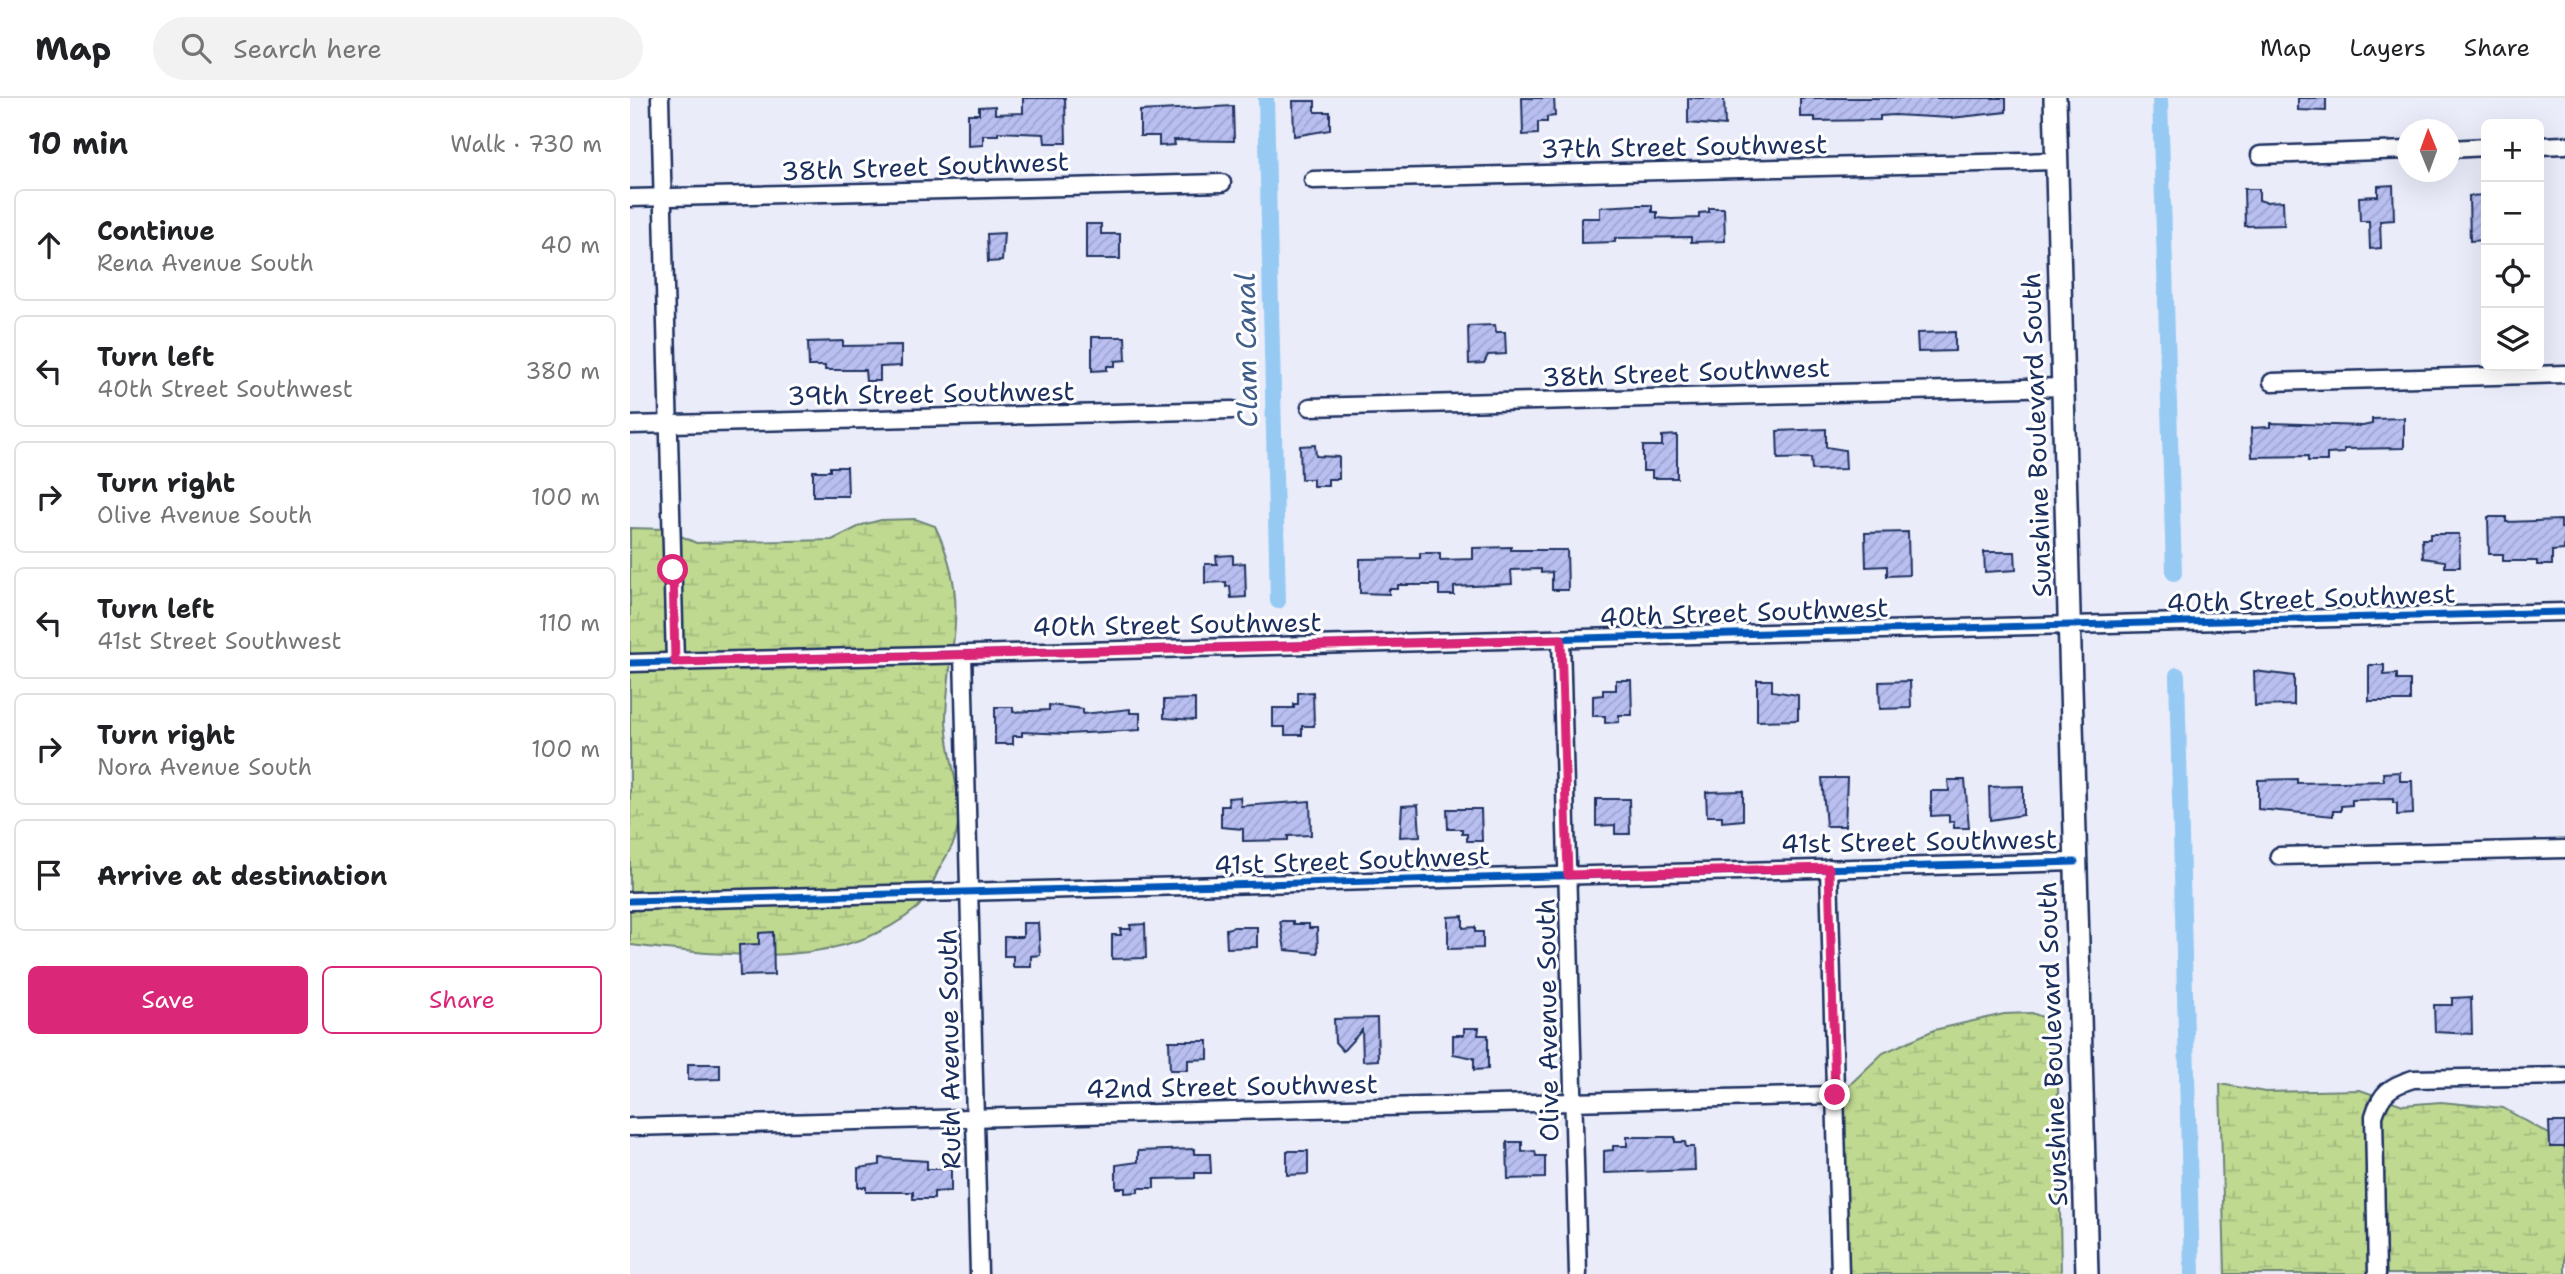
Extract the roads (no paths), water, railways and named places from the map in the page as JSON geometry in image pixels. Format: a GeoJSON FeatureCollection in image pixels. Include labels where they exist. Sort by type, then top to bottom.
{"type":"FeatureCollection","features":[{"type":"Feature","properties":{"kind":"street"},"geometry":{"type":"LineString","coordinates":[[660,98],[675,662]]}},
{"type":"Feature","properties":{"kind":"street","name":"Sunshine Boulevard South"},"geometry":{"type":"LineString","coordinates":[[2055,98],[2087,1274]]}},
{"type":"Feature","properties":{"kind":"street"},"geometry":{"type":"LineString","coordinates":[[2544,146],[2565,145]]}},
{"type":"Feature","properties":{"kind":"street"},"geometry":{"type":"LineString","coordinates":[[2460,148],[2481,147]]}},
{"type":"Feature","properties":{"kind":"street"},"geometry":{"type":"LineString","coordinates":[[2260,155],[2397,150]]}},
{"type":"Feature","properties":{"kind":"street","name":"37th Street Southwest"},"geometry":{"type":"LineString","coordinates":[[1313,180],[2057,161]]}},
{"type":"Feature","properties":{"kind":"street","name":"38th Street Southwest"},"geometry":{"type":"LineString","coordinates":[[630,198],[1222,183]]}},
{"type":"Feature","properties":{"kind":"street"},"geometry":{"type":"LineString","coordinates":[[2272,382],[2565,374]]}},
{"type":"Feature","properties":{"kind":"street","name":"38th Street Southwest"},"geometry":{"type":"LineString","coordinates":[[1310,407],[2063,387]]}},
{"type":"Feature","properties":{"kind":"street","name":"39th Street Southwest"},"geometry":{"type":"LineString","coordinates":[[630,425],[1233,410]]}},
{"type":"Feature","properties":{"kind":"street","name":"40th Street Southwest"},"geometry":{"type":"LineString","coordinates":[[630,663],[2565,612]]}},
{"type":"Feature","properties":{"kind":"street","name":"Olive Avenue South"},"geometry":{"type":"LineString","coordinates":[[1561,639],[1578,1274]]}},
{"type":"Feature","properties":{"kind":"street","name":"Ruth Avenue South"},"geometry":{"type":"LineString","coordinates":[[963,654],[979,1274]]}},
{"type":"Feature","properties":{"kind":"street"},"geometry":{"type":"LineString","coordinates":[[2279,856],[2565,849]]}},
{"type":"Feature","properties":{"kind":"street","name":"41st Street Southwest"},"geometry":{"type":"LineString","coordinates":[[630,901],[2075,862]]}},
{"type":"Feature","properties":{"kind":"street"},"geometry":{"type":"LineString","coordinates":[[1829,868],[1840,1274]]}},
{"type":"Feature","properties":{"kind":"street"},"geometry":{"type":"LineString","coordinates":[[2377,1274],[2374,1116],[2379,1099],[2392,1086],[2413,1079],[2565,1076]]}},
{"type":"Feature","properties":{"kind":"street","name":"42nd Street Southwest"},"geometry":{"type":"LineString","coordinates":[[630,1127],[1835,1095]]}},
{"type":"Feature","properties":{"kind":"waterway","name":"Clam Canal"},"geometry":{"type":"LineString","coordinates":[[1266,98],[1278,601]]}},
{"type":"Feature","properties":{"kind":"waterway"},"geometry":{"type":"LineString","coordinates":[[2160,98],[2174,573]]}},
{"type":"Feature","properties":{"kind":"waterway"},"geometry":{"type":"LineString","coordinates":[[2177,675],[2192,1274]]}}]}
